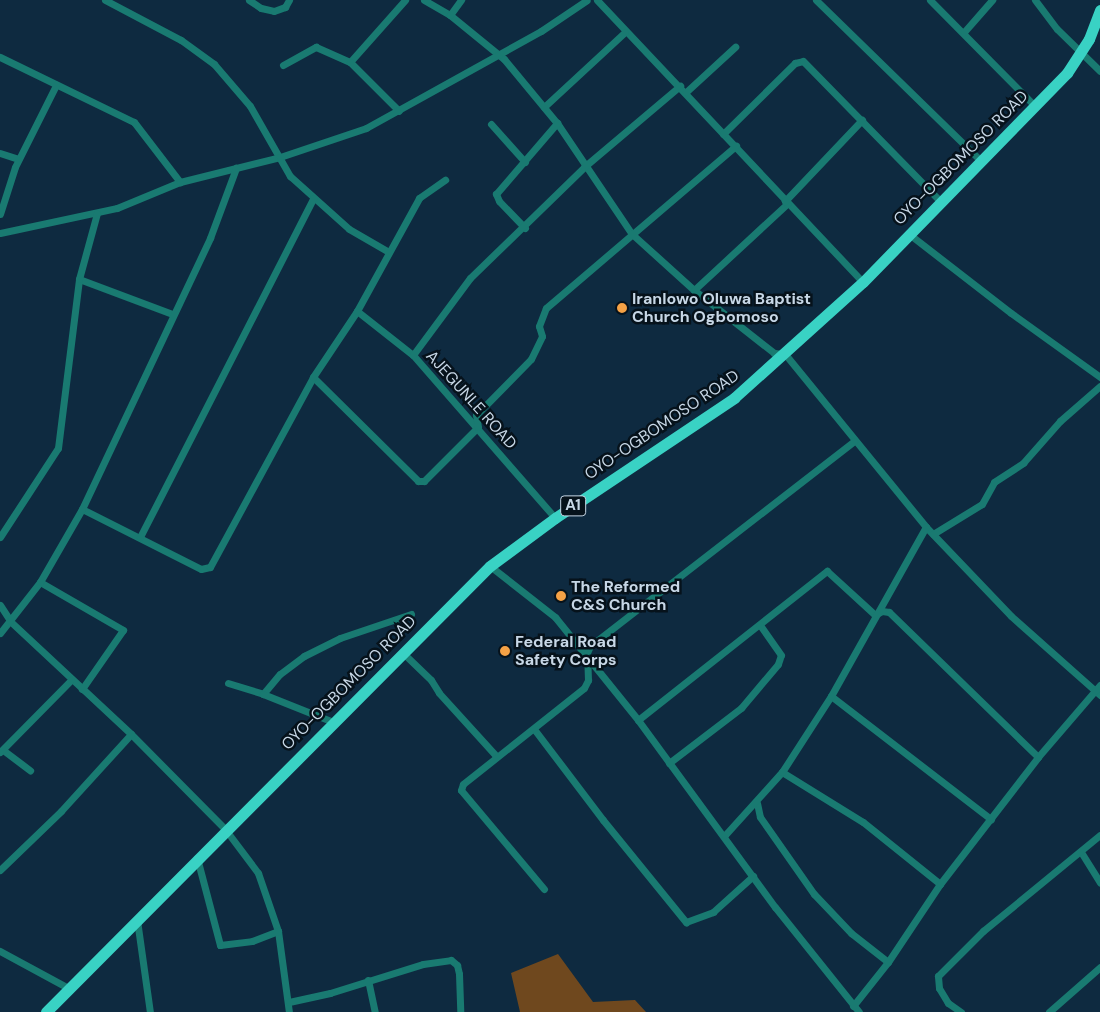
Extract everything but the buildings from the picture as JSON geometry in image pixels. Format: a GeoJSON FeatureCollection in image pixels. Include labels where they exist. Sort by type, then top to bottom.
{"type":"FeatureCollection","features":[{"type":"Feature","properties":{"kind":"highway","name":"OYO-OGBOMOSO ROAD"},"geometry":{"type":"LineString","coordinates":[[46,1012],[225,829],[490,566],[555,518],[734,398],[785,354],[862,282],[942,203],[1067,73],[1080,52],[1100,10]]}},
{"type":"Feature","properties":{"kind":"street"},"geometry":{"type":"LineString","coordinates":[[105,0],[180,40],[214,64],[250,106],[290,176],[313,199],[349,229],[387,251]]}},
{"type":"Feature","properties":{"kind":"street"},"geometry":{"type":"LineString","coordinates":[[249,0],[261,8],[274,11],[285,7],[289,0]]}},
{"type":"Feature","properties":{"kind":"street"},"geometry":{"type":"LineString","coordinates":[[350,62],[404,0]]}},
{"type":"Feature","properties":{"kind":"street"},"geometry":{"type":"LineString","coordinates":[[424,0],[450,16],[497,54],[557,123],[584,167],[632,234],[694,290],[774,353],[785,354],[926,527],[1011,616],[1098,690],[1038,757],[940,884],[888,962],[853,1006]]}},
{"type":"Feature","properties":{"kind":"street"},"geometry":{"type":"LineString","coordinates":[[450,16],[461,0]]}},
{"type":"Feature","properties":{"kind":"street"},"geometry":{"type":"LineString","coordinates":[[0,233],[97,213],[180,182],[280,157],[366,128],[541,31],[586,0]]}},
{"type":"Feature","properties":{"kind":"street"},"geometry":{"type":"LineString","coordinates":[[597,0],[625,32],[686,92],[862,282]]}},
{"type":"Feature","properties":{"kind":"street"},"geometry":{"type":"LineString","coordinates":[[816,0],[981,161]]}},
{"type":"Feature","properties":{"kind":"street"},"geometry":{"type":"LineString","coordinates":[[930,0],[964,32],[1035,106]]}},
{"type":"Feature","properties":{"kind":"street"},"geometry":{"type":"LineString","coordinates":[[964,32],[992,0]]}},
{"type":"Feature","properties":{"kind":"street"},"geometry":{"type":"LineString","coordinates":[[1035,0],[1056,30],[1100,71]]}},
{"type":"Feature","properties":{"kind":"street"},"geometry":{"type":"LineString","coordinates":[[544,107],[625,32]]}},
{"type":"Feature","properties":{"kind":"street"},"geometry":{"type":"LineString","coordinates":[[283,65],[311,46],[350,62],[399,111]]}},
{"type":"Feature","properties":{"kind":"street"},"geometry":{"type":"LineString","coordinates":[[686,92],[735,47]]}},
{"type":"Feature","properties":{"kind":"street"},"geometry":{"type":"LineString","coordinates":[[0,57],[134,122],[180,182]]}},
{"type":"Feature","properties":{"kind":"street"},"geometry":{"type":"LineString","coordinates":[[723,134],[795,63],[803,61],[942,203]]}},
{"type":"Feature","properties":{"kind":"street"},"geometry":{"type":"LineString","coordinates":[[0,214],[18,159],[56,85]]}},
{"type":"Feature","properties":{"kind":"street"},"geometry":{"type":"LineString","coordinates":[[413,355],[462,286],[525,228],[584,167],[680,86]]}},
{"type":"Feature","properties":{"kind":"street"},"geometry":{"type":"LineString","coordinates":[[694,290],[787,204],[785,201],[862,120]]}},
{"type":"Feature","properties":{"kind":"street"},"geometry":{"type":"LineString","coordinates":[[525,228],[496,198],[496,194],[557,123]]}},
{"type":"Feature","properties":{"kind":"street"},"geometry":{"type":"LineString","coordinates":[[491,124],[525,162]]}},
{"type":"Feature","properties":{"kind":"street"},"geometry":{"type":"LineString","coordinates":[[313,377],[418,481],[428,477],[478,427],[476,415],[531,359],[539,346],[542,336],[539,326],[546,308],[736,146]]}},
{"type":"Feature","properties":{"kind":"street"},"geometry":{"type":"LineString","coordinates":[[0,153],[18,159]]}},
{"type":"Feature","properties":{"kind":"street"},"geometry":{"type":"LineString","coordinates":[[0,633],[11,622],[40,582],[82,509],[172,314],[210,238],[236,168]]}},
{"type":"Feature","properties":{"kind":"street"},"geometry":{"type":"LineString","coordinates":[[82,509],[201,569],[210,568],[313,377],[357,311],[387,251],[419,198],[444,180]]}},
{"type":"Feature","properties":{"kind":"street"},"geometry":{"type":"LineString","coordinates":[[140,537],[313,199]]}},
{"type":"Feature","properties":{"kind":"street"},"geometry":{"type":"LineString","coordinates":[[0,537],[58,448],[78,279],[97,213]]}},
{"type":"Feature","properties":{"kind":"street"},"geometry":{"type":"LineString","coordinates":[[909,234],[1011,313],[1100,377]]}},
{"type":"Feature","properties":{"kind":"street"},"geometry":{"type":"LineString","coordinates":[[78,279],[172,314]]}},
{"type":"Feature","properties":{"kind":"street","name":"AJEGUNLE ROAD"},"geometry":{"type":"LineString","coordinates":[[357,311],[413,355],[478,427],[555,518]]}},
{"type":"Feature","properties":{"kind":"street"},"geometry":{"type":"LineString","coordinates":[[933,534],[982,504],[994,482],[1023,463],[1060,421],[1100,386]]}},
{"type":"Feature","properties":{"kind":"street"},"geometry":{"type":"LineString","coordinates":[[544,889],[461,790],[463,784],[534,730],[584,688],[588,680],[587,661],[590,646],[854,440]]}},
{"type":"Feature","properties":{"kind":"street"},"geometry":{"type":"LineString","coordinates":[[725,835],[757,803],[782,772],[831,696],[875,614],[926,527]]}},
{"type":"Feature","properties":{"kind":"street"},"geometry":{"type":"LineString","coordinates":[[490,566],[555,617],[587,661],[638,720],[725,835],[753,876],[859,1012]]}},
{"type":"Feature","properties":{"kind":"street"},"geometry":{"type":"LineString","coordinates":[[638,720],[827,571],[875,614]]}},
{"type":"Feature","properties":{"kind":"street"},"geometry":{"type":"LineString","coordinates":[[40,582],[124,630],[82,689]]}},
{"type":"Feature","properties":{"kind":"street"},"geometry":{"type":"LineString","coordinates":[[0,605],[11,622],[131,734],[225,829],[258,873],[278,930],[289,1012]]}},
{"type":"Feature","properties":{"kind":"street"},"geometry":{"type":"LineString","coordinates":[[875,614],[882,611],[889,612],[1038,757]]}},
{"type":"Feature","properties":{"kind":"street"},"geometry":{"type":"LineString","coordinates":[[263,694],[280,674],[304,656],[340,638],[411,614]]}},
{"type":"Feature","properties":{"kind":"street"},"geometry":{"type":"LineString","coordinates":[[669,763],[741,708],[778,664],[781,655],[760,625]]}},
{"type":"Feature","properties":{"kind":"street"},"geometry":{"type":"LineString","coordinates":[[403,653],[431,680],[439,693],[497,757]]}},
{"type":"Feature","properties":{"kind":"street"},"geometry":{"type":"LineString","coordinates":[[30,770],[1,751],[71,680]]}},
{"type":"Feature","properties":{"kind":"street"},"geometry":{"type":"LineString","coordinates":[[228,683],[263,694],[333,722]]}},
{"type":"Feature","properties":{"kind":"street"},"geometry":{"type":"LineString","coordinates":[[831,696],[991,819]]}},
{"type":"Feature","properties":{"kind":"street"},"geometry":{"type":"LineString","coordinates":[[534,730],[602,820],[686,922],[712,912],[753,876]]}},
{"type":"Feature","properties":{"kind":"street"},"geometry":{"type":"LineString","coordinates":[[0,870],[61,811],[131,734]]}},
{"type":"Feature","properties":{"kind":"street"},"geometry":{"type":"LineString","coordinates":[[782,772],[863,822],[940,884]]}},
{"type":"Feature","properties":{"kind":"street"},"geometry":{"type":"LineString","coordinates":[[757,803],[760,817],[814,894],[851,933],[888,962]]}},
{"type":"Feature","properties":{"kind":"street"},"geometry":{"type":"LineString","coordinates":[[961,1012],[948,1003],[939,988],[938,976],[983,931],[1100,835]]}},
{"type":"Feature","properties":{"kind":"street"},"geometry":{"type":"LineString","coordinates":[[1081,852],[1100,882]]}},
{"type":"Feature","properties":{"kind":"street"},"geometry":{"type":"LineString","coordinates":[[197,858],[220,946],[252,940],[278,930]]}},
{"type":"Feature","properties":{"kind":"street"},"geometry":{"type":"LineString","coordinates":[[137,920],[150,1012]]}},
{"type":"Feature","properties":{"kind":"street"},"geometry":{"type":"LineString","coordinates":[[0,951],[70,989]]}},
{"type":"Feature","properties":{"kind":"street"},"geometry":{"type":"LineString","coordinates":[[289,1002],[330,993],[423,964],[451,960],[457,965],[459,974],[460,1012]]}},
{"type":"Feature","properties":{"kind":"street"},"geometry":{"type":"LineString","coordinates":[[1048,1012],[1100,967]]}},
{"type":"Feature","properties":{"kind":"street"},"geometry":{"type":"LineString","coordinates":[[368,980],[375,1012]]}},
{"type":"Feature","properties":{"kind":"shaded area"},"geometry":{"type":"Polygon","coordinates":[[[558,954],[593,1002],[635,1000],[646,1012],[520,1012],[511,973],[558,954]]]}},
{"type":"Feature","properties":{"kind":"place","name":"Iranlowo Oluwa Baptist Church Ogbomoso"},"geometry":{"type":"Point","coordinates":[622,308]}},
{"type":"Feature","properties":{"kind":"place","name":"The Reformed C&S Church"},"geometry":{"type":"Point","coordinates":[561,596]}},
{"type":"Feature","properties":{"kind":"place","name":"Federal Road Safety Corps"},"geometry":{"type":"Point","coordinates":[505,651]}}]}
